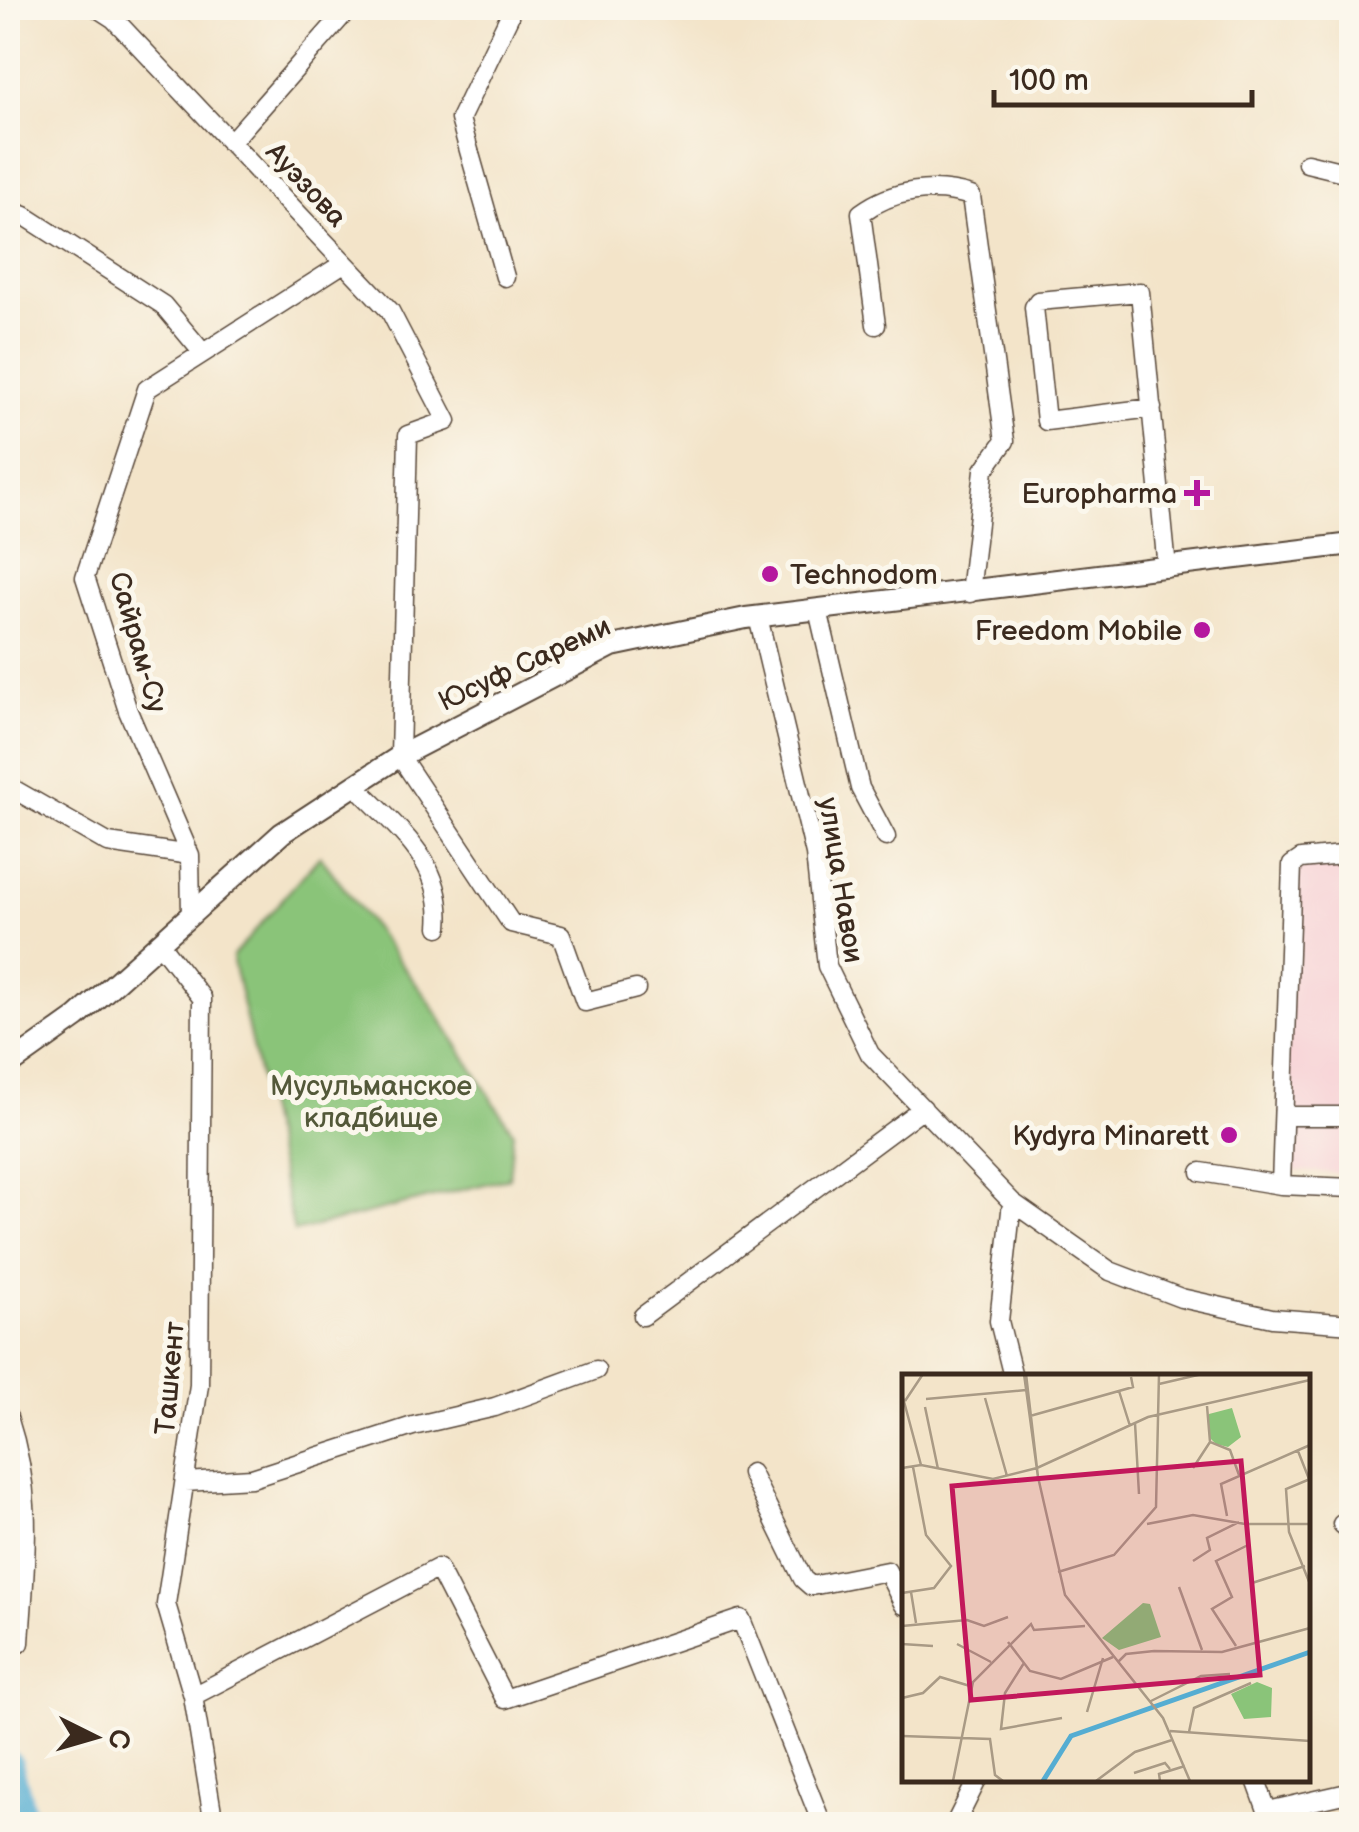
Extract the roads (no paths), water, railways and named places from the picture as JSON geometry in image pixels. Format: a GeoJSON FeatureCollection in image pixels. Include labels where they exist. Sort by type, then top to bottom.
{"type":"FeatureCollection","features":[{"type":"Feature","properties":{"kind":"main road","name":"Юсуф Сареми"},"geometry":{"type":"LineString","coordinates":[[8,1066],[77,1016],[282,834],[400,756],[612,646],[758,616],[1352,544]]}},
{"type":"Feature","properties":{"kind":"street","name":"Ауэзова"},"geometry":{"type":"LineString","coordinates":[[97,8],[114,19],[390,311],[447,421],[408,435],[400,756]]}},
{"type":"Feature","properties":{"kind":"street"},"geometry":{"type":"LineString","coordinates":[[230,143],[348,8]]}},
{"type":"Feature","properties":{"kind":"street"},"geometry":{"type":"LineString","coordinates":[[505,276],[460,119],[509,8]]}},
{"type":"Feature","properties":{"kind":"street"},"geometry":{"type":"LineString","coordinates":[[1307,163],[1352,174]]}},
{"type":"Feature","properties":{"kind":"street"},"geometry":{"type":"LineString","coordinates":[[876,325],[861,214],[882,198],[946,188],[971,196],[1005,441],[995,461],[984,470],[970,593]]}},
{"type":"Feature","properties":{"kind":"street"},"geometry":{"type":"LineString","coordinates":[[8,210],[26,216],[163,305],[203,353]]}},
{"type":"Feature","properties":{"kind":"street","name":"Сайрам-Су"},"geometry":{"type":"LineString","coordinates":[[191,915],[190,855],[128,710],[85,577],[147,389],[344,263]]}},
{"type":"Feature","properties":{"kind":"street"},"geometry":{"type":"LineString","coordinates":[[1152,408],[1046,421],[1035,325],[1038,302],[1140,292],[1152,408],[1167,568]]}},
{"type":"Feature","properties":{"kind":"street"},"geometry":{"type":"LineString","coordinates":[[818,610],[860,788],[886,838]]}},
{"type":"Feature","properties":{"kind":"street","name":"улица Навои"},"geometry":{"type":"LineString","coordinates":[[758,616],[814,854],[832,982],[870,1054],[1012,1202],[1110,1271],[1181,1298],[1272,1318],[1352,1324]]}},
{"type":"Feature","properties":{"kind":"street"},"geometry":{"type":"LineString","coordinates":[[400,756],[511,923],[561,936],[585,1002],[636,989]]}},
{"type":"Feature","properties":{"kind":"street"},"geometry":{"type":"LineString","coordinates":[[8,786],[108,843],[190,855]]}},
{"type":"Feature","properties":{"kind":"street"},"geometry":{"type":"LineString","coordinates":[[356,786],[432,868],[441,910],[439,926]]}},
{"type":"Feature","properties":{"kind":"street"},"geometry":{"type":"LineString","coordinates":[[1280,1184],[1292,865],[1301,859],[1352,854]]}},
{"type":"Feature","properties":{"kind":"street","name":"Ташкент"},"geometry":{"type":"LineString","coordinates":[[159,943],[202,998],[200,1386],[166,1604],[193,1696],[214,1824]]}},
{"type":"Feature","properties":{"kind":"street"},"geometry":{"type":"LineString","coordinates":[[644,1316],[923,1108]]}},
{"type":"Feature","properties":{"kind":"street"},"geometry":{"type":"LineString","coordinates":[[1284,1116],[1352,1116]]}},
{"type":"Feature","properties":{"kind":"street"},"geometry":{"type":"LineString","coordinates":[[1201,1172],[1280,1184],[1352,1188]]}},
{"type":"Feature","properties":{"kind":"street"},"geometry":{"type":"LineString","coordinates":[[1012,1202],[1000,1321],[1013,1374]]}},
{"type":"Feature","properties":{"kind":"street"},"geometry":{"type":"LineString","coordinates":[[185,1482],[252,1478],[413,1426],[495,1407],[596,1370]]}},
{"type":"Feature","properties":{"kind":"street"},"geometry":{"type":"LineString","coordinates":[[8,1416],[22,1458],[29,1506],[20,1643]]}},
{"type":"Feature","properties":{"kind":"street"},"geometry":{"type":"LineString","coordinates":[[752,1473],[811,1586],[886,1571],[902,1601]]}},
{"type":"Feature","properties":{"kind":"street"},"geometry":{"type":"LineString","coordinates":[[193,1696],[438,1568],[505,1700],[741,1618],[822,1824]]}},
{"type":"Feature","properties":{"kind":"street"},"geometry":{"type":"LineString","coordinates":[[954,1824],[973,1782]]}},
{"type":"Feature","properties":{"kind":"street"},"geometry":{"type":"LineString","coordinates":[[1257,1782],[1270,1818],[1352,1792]]}},
{"type":"Feature","properties":{"kind":"waterway"},"geometry":{"type":"LineString","coordinates":[[8,1765],[24,1824]]}},
{"type":"Feature","properties":{"kind":"place","name":"Europharma"},"geometry":{"type":"Point","coordinates":[1197,493]}},
{"type":"Feature","properties":{"kind":"place","name":"Technodom"},"geometry":{"type":"Point","coordinates":[770,574]}},
{"type":"Feature","properties":{"kind":"place","name":"Freedom Mobile"},"geometry":{"type":"Point","coordinates":[1202,630]}},
{"type":"Feature","properties":{"kind":"place","name":"Kydyra Minarett"},"geometry":{"type":"Point","coordinates":[1229,1135]}},
{"type":"Feature","properties":{"kind":"park label","name":"Мусульманское кладбище"},"geometry":{"type":"Point","coordinates":[371,1101]}}]}
